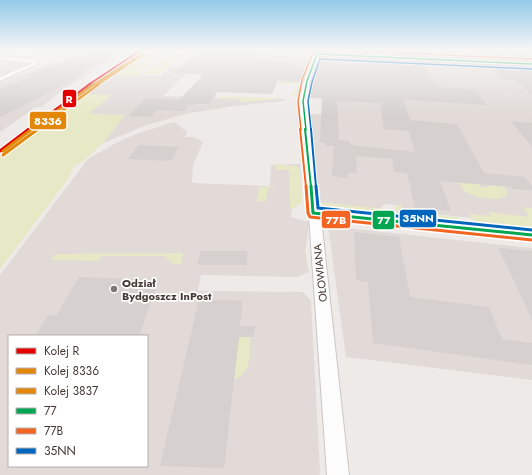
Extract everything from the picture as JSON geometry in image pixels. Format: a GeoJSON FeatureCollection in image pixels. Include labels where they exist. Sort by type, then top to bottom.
{"type":"FeatureCollection","features":[{"type":"Feature","properties":{"kind":"street"},"geometry":{"type":"LineString","coordinates":[[0,79],[16,72]]}},
{"type":"Feature","properties":{"kind":"street","name":"OŁOWIANA"},"geometry":{"type":"LineString","coordinates":[[310,72],[303,101],[313,213],[322,285],[338,475]]}},
{"type":"Feature","properties":{"kind":"street"},"geometry":{"type":"LineString","coordinates":[[313,213],[532,235]]}},
{"type":"Feature","properties":{"kind":"shaded area"},"geometry":{"type":"Polygon","coordinates":[[[0,72],[13,72],[9,74],[0,72]]]}},
{"type":"Feature","properties":{"kind":"shaded area"},"geometry":{"type":"Polygon","coordinates":[[[27,72],[91,72],[64,89],[41,107],[34,108],[0,132],[0,83],[27,72]]]}},
{"type":"Feature","properties":{"kind":"shaded area"},"geometry":{"type":"Polygon","coordinates":[[[165,72],[188,72],[163,96],[284,99],[285,101],[234,106],[185,114],[147,125],[103,143],[125,115],[88,114],[84,94],[111,75],[160,76],[165,72]]]}},
{"type":"Feature","properties":{"kind":"shaded area"},"geometry":{"type":"Polygon","coordinates":[[[228,72],[306,72],[302,83],[248,80],[228,72]]]}},
{"type":"Feature","properties":{"kind":"shaded area"},"geometry":{"type":"Polygon","coordinates":[[[315,72],[532,72],[532,224],[405,211],[400,205],[384,204],[380,209],[317,202],[310,114],[330,115],[323,99],[307,98],[315,72]]]}},
{"type":"Feature","properties":{"kind":"shaded area"},"geometry":{"type":"Polygon","coordinates":[[[174,122],[187,132],[185,137],[194,137],[203,142],[193,165],[192,183],[270,186],[271,165],[300,164],[302,203],[292,209],[291,217],[309,222],[305,249],[309,272],[297,277],[201,275],[198,291],[303,292],[311,301],[319,475],[0,475],[0,275],[88,159],[114,144],[136,134],[174,122]]]}},
{"type":"Feature","properties":{"kind":"shaded area"},"geometry":{"type":"Polygon","coordinates":[[[328,226],[532,248],[532,380],[346,357],[328,226]]]}},
{"type":"Feature","properties":{"kind":"green space"},"geometry":{"type":"Polygon","coordinates":[[[115,72],[141,72],[137,76],[111,75],[115,72]]]}},
{"type":"Feature","properties":{"kind":"green space"},"geometry":{"type":"Polygon","coordinates":[[[146,72],[161,72],[156,75],[143,74],[146,72]]]}},
{"type":"Feature","properties":{"kind":"green space"},"geometry":{"type":"Polygon","coordinates":[[[303,72],[306,72],[302,83],[301,95],[291,96],[291,94],[296,93],[298,83],[291,83],[290,85],[279,84],[279,82],[277,82],[278,81],[300,83],[303,72]]]}},
{"type":"Feature","properties":{"kind":"green space"},"geometry":{"type":"Polygon","coordinates":[[[81,94],[112,95],[88,114],[125,115],[103,143],[82,162],[74,166],[68,179],[0,269],[0,156],[39,124],[81,94]]]}},
{"type":"Feature","properties":{"kind":"green space"},"geometry":{"type":"Polygon","coordinates":[[[220,97],[288,98],[240,102],[239,99],[218,99],[220,97]]]}},
{"type":"Feature","properties":{"kind":"green space"},"geometry":{"type":"Polygon","coordinates":[[[276,164],[299,167],[302,203],[292,209],[290,206],[289,170],[275,170],[276,164]]]}},
{"type":"Feature","properties":{"kind":"green space"},"geometry":{"type":"Polygon","coordinates":[[[459,183],[479,184],[480,187],[488,188],[487,185],[504,186],[507,195],[500,199],[477,197],[466,192],[459,183]]]}},
{"type":"Feature","properties":{"kind":"green space"},"geometry":{"type":"Polygon","coordinates":[[[274,186],[274,188],[268,188],[266,201],[257,202],[259,187],[274,186]]]}},
{"type":"Feature","properties":{"kind":"green space"},"geometry":{"type":"Polygon","coordinates":[[[317,202],[386,209],[380,212],[361,214],[351,213],[331,209],[317,202]]]}},
{"type":"Feature","properties":{"kind":"green space"},"geometry":{"type":"Polygon","coordinates":[[[395,205],[400,205],[405,211],[458,217],[454,223],[409,218],[398,213],[395,205]]]}},
{"type":"Feature","properties":{"kind":"green space"},"geometry":{"type":"Polygon","coordinates":[[[523,207],[532,208],[532,230],[497,228],[480,224],[473,220],[469,214],[490,216],[489,212],[529,217],[523,207]]]}},
{"type":"Feature","properties":{"kind":"green space"},"geometry":{"type":"Polygon","coordinates":[[[183,253],[181,264],[173,264],[165,256],[101,256],[99,261],[51,260],[55,254],[183,253]]]}},
{"type":"Feature","properties":{"kind":"green space"},"geometry":{"type":"Polygon","coordinates":[[[239,337],[250,337],[250,357],[244,372],[234,380],[239,337]]]}},
{"type":"Feature","properties":{"kind":"building"},"geometry":{"type":"Polygon","coordinates":[[[36,72],[84,73],[74,78],[78,78],[69,82],[71,82],[0,117],[0,89],[31,77],[26,76],[36,72]]]}},
{"type":"Feature","properties":{"kind":"building"},"geometry":{"type":"Polygon","coordinates":[[[305,72],[302,82],[278,80],[272,94],[217,92],[210,104],[188,105],[184,111],[157,110],[150,117],[129,116],[145,98],[179,100],[202,76],[200,76],[201,74],[173,73],[305,72]]]}},
{"type":"Feature","properties":{"kind":"building"},"geometry":{"type":"Polygon","coordinates":[[[314,72],[429,72],[437,87],[474,89],[487,105],[404,100],[410,120],[457,124],[484,173],[525,177],[532,187],[532,190],[440,181],[451,211],[415,208],[407,173],[394,172],[392,159],[356,156],[357,173],[348,173],[348,178],[332,176],[334,146],[326,146],[326,143],[320,142],[322,98],[309,97],[311,81],[314,72]],[[337,101],[339,140],[349,141],[350,145],[415,152],[409,131],[384,129],[380,103],[337,101]]]}},
{"type":"Feature","properties":{"kind":"building"},"geometry":{"type":"Polygon","coordinates":[[[494,72],[532,72],[532,95],[515,80],[501,79],[494,72]]]}},
{"type":"Feature","properties":{"kind":"building"},"geometry":{"type":"Polygon","coordinates":[[[511,121],[532,123],[532,147],[511,121]]]}},
{"type":"Feature","properties":{"kind":"building"},"geometry":{"type":"Polygon","coordinates":[[[139,145],[179,147],[171,161],[128,159],[139,145]]]}},
{"type":"Feature","properties":{"kind":"building"},"geometry":{"type":"Polygon","coordinates":[[[354,232],[399,237],[410,297],[489,307],[502,339],[532,343],[532,365],[373,343],[368,282],[356,280],[354,232]]]}},
{"type":"Feature","properties":{"kind":"building"},"geometry":{"type":"Polygon","coordinates":[[[498,248],[532,251],[532,320],[514,281],[498,248]]]}},
{"type":"Feature","properties":{"kind":"building"},"geometry":{"type":"Polygon","coordinates":[[[201,251],[247,251],[247,265],[197,265],[201,251]]]}},
{"type":"Feature","properties":{"kind":"building"},"geometry":{"type":"Polygon","coordinates":[[[79,277],[159,280],[139,335],[36,335],[48,315],[56,316],[79,277]]]}},
{"type":"Feature","properties":{"kind":"building"},"geometry":{"type":"Polygon","coordinates":[[[199,299],[243,301],[240,326],[255,326],[254,337],[239,337],[224,468],[160,466],[199,299]]]}},
{"type":"Feature","properties":{"kind":"rail line","name":"R"},"geometry":{"type":"LineString","coordinates":[[0,151],[81,90],[108,72]]}},
{"type":"Feature","properties":{"kind":"rail line","name":"3837"},"geometry":{"type":"LineString","coordinates":[[3,151],[79,94],[113,72]]}},
{"type":"Feature","properties":{"kind":"rail line","name":"8336"},"geometry":{"type":"LineString","coordinates":[[3,155],[84,94],[117,72]]}},
{"type":"Feature","properties":{"kind":"transit line","name":"77B"},"geometry":{"type":"LineString","coordinates":[[305,72],[298,101],[308,213],[310,217],[532,240]]}},
{"type":"Feature","properties":{"kind":"transit line","name":"77"},"geometry":{"type":"LineString","coordinates":[[310,72],[303,101],[313,213],[532,235]]}},
{"type":"Feature","properties":{"kind":"transit line","name":"35NN"},"geometry":{"type":"LineString","coordinates":[[315,72],[308,101],[318,208],[532,230]]}},
{"type":"Feature","properties":{"kind":"place","name":"Odział Bydgoszcz InPost"},"geometry":{"type":"Point","coordinates":[114,289]}}]}
